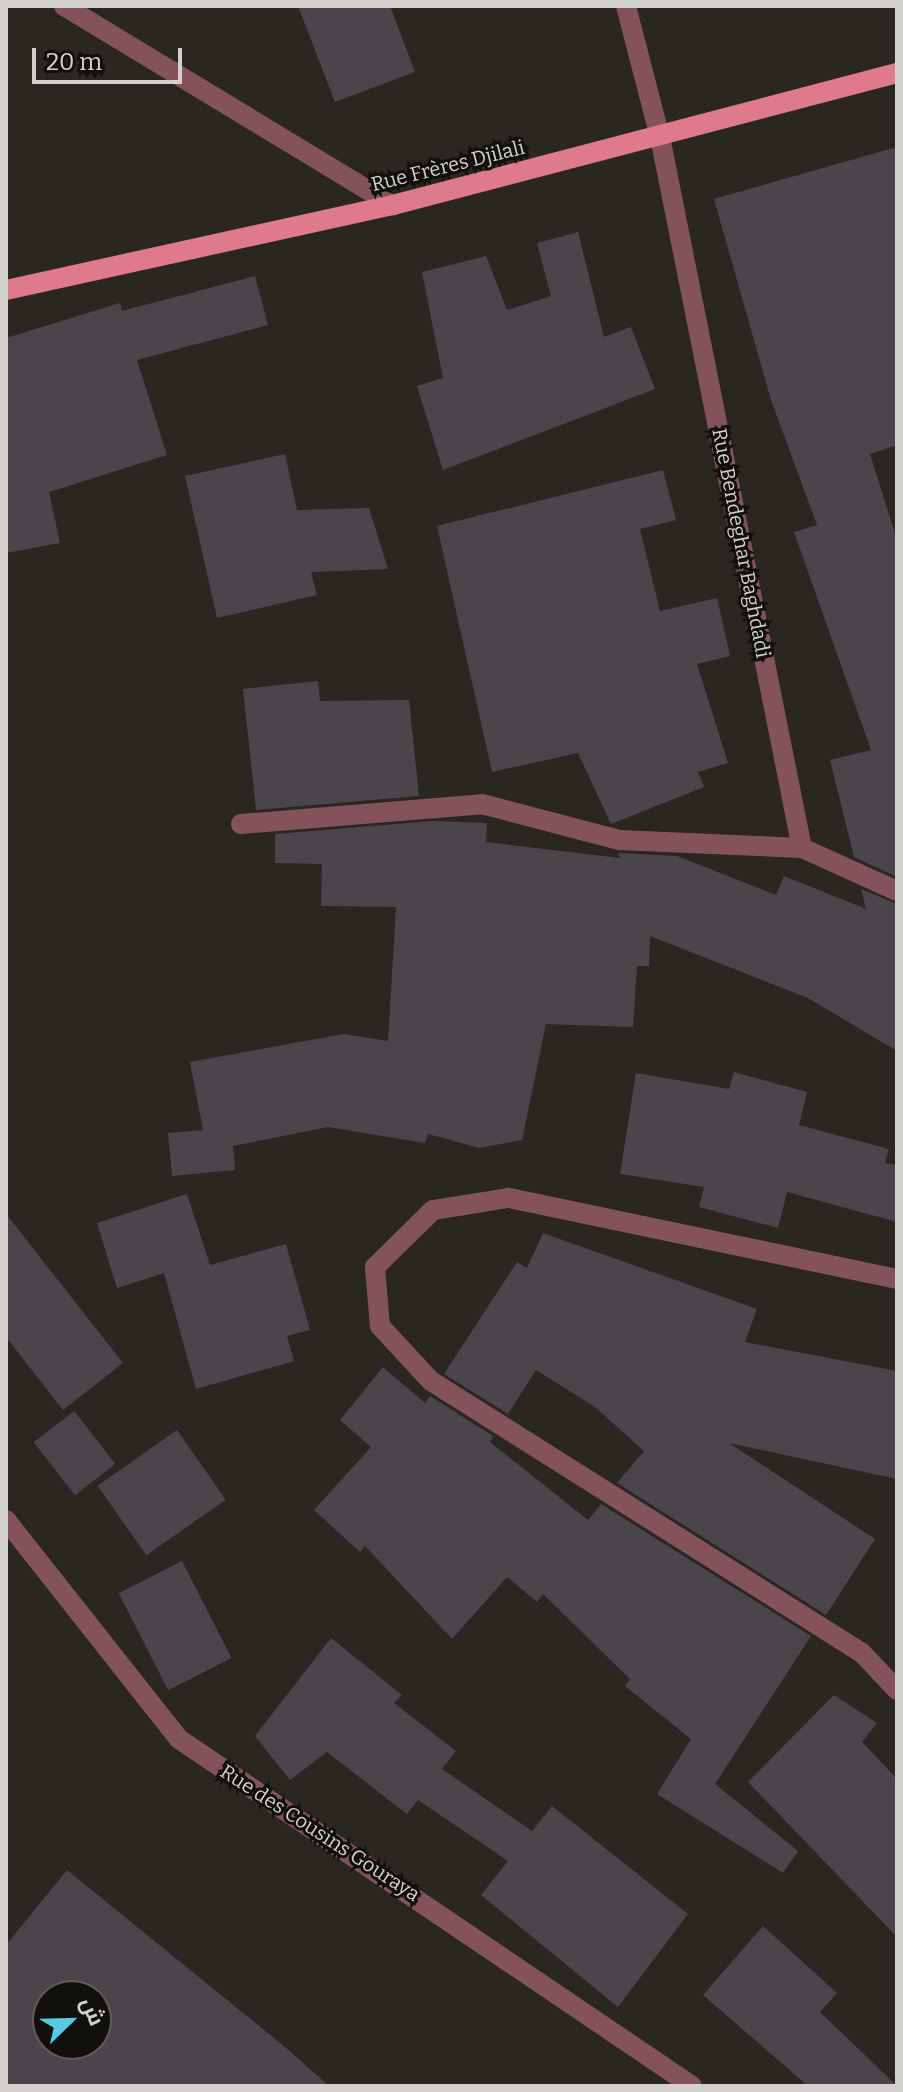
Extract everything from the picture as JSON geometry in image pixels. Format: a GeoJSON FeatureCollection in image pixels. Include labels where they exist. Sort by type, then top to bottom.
{"type":"FeatureCollection","features":[{"type":"Feature","properties":{"kind":"main road","name":"Rue Frères Djilali"},"geometry":{"type":"LineString","coordinates":[[6,290],[393,205],[897,73]]}},
{"type":"Feature","properties":{"kind":"street"},"geometry":{"type":"LineString","coordinates":[[64,6],[393,205]]}},
{"type":"Feature","properties":{"kind":"street","name":"Rue Bendeghar Baghdadi"},"geometry":{"type":"LineString","coordinates":[[626,6],[660,137],[802,848]]}},
{"type":"Feature","properties":{"kind":"street"},"geometry":{"type":"LineString","coordinates":[[241,824],[482,804],[619,840],[802,848],[897,891]]}},
{"type":"Feature","properties":{"kind":"street"},"geometry":{"type":"LineString","coordinates":[[897,1279],[508,1198],[433,1210],[375,1267],[380,1326],[431,1381],[862,1653],[897,1690]]}},
{"type":"Feature","properties":{"kind":"street","name":"Rue des Cousins Gouraya"},"geometry":{"type":"LineString","coordinates":[[6,1520],[179,1739],[692,2086]]}},
{"type":"Feature","properties":{"kind":"building"},"geometry":{"type":"Polygon","coordinates":[[[298,6],[390,6],[415,72],[335,102],[298,6]]]}},
{"type":"Feature","properties":{"kind":"building"},"geometry":{"type":"Polygon","coordinates":[[[897,147],[897,445],[870,454],[897,540],[897,877],[854,857],[830,760],[871,750],[794,532],[817,525],[771,400],[714,199],[897,147]]]}},
{"type":"Feature","properties":{"kind":"building"},"geometry":{"type":"Polygon","coordinates":[[[578,232],[604,337],[631,327],[655,389],[443,470],[417,386],[443,378],[422,272],[486,256],[507,310],[551,296],[537,243],[578,232]]]}},
{"type":"Feature","properties":{"kind":"building"},"geometry":{"type":"Polygon","coordinates":[[[255,276],[268,325],[137,360],[167,455],[49,492],[60,543],[6,553],[6,338],[120,303],[122,311],[255,276]]]}},
{"type":"Feature","properties":{"kind":"building"},"geometry":{"type":"Polygon","coordinates":[[[285,454],[297,510],[369,508],[388,569],[311,572],[317,595],[217,618],[185,476],[285,454]]]}},
{"type":"Feature","properties":{"kind":"building"},"geometry":{"type":"Polygon","coordinates":[[[663,470],[676,520],[640,529],[660,611],[717,598],[730,656],[697,664],[728,763],[698,772],[704,787],[611,824],[578,753],[492,772],[437,526],[663,470]]]}},
{"type":"Feature","properties":{"kind":"building"},"geometry":{"type":"Polygon","coordinates":[[[318,681],[320,701],[409,700],[419,796],[256,810],[243,689],[318,681]]]}},
{"type":"Feature","properties":{"kind":"building"},"geometry":{"type":"Polygon","coordinates":[[[432,821],[487,823],[486,842],[620,858],[618,853],[677,856],[776,895],[784,876],[866,909],[861,889],[897,904],[897,1051],[808,998],[650,936],[649,966],[637,966],[633,1027],[546,1024],[522,1140],[479,1148],[428,1134],[425,1143],[328,1127],[233,1146],[235,1170],[172,1176],[168,1133],[203,1130],[190,1062],[344,1034],[388,1041],[396,907],[321,906],[322,864],[275,863],[275,834],[432,821]]]}},
{"type":"Feature","properties":{"kind":"building"},"geometry":{"type":"Polygon","coordinates":[[[734,1072],[807,1092],[799,1125],[889,1149],[885,1163],[897,1165],[897,1222],[787,1192],[778,1228],[699,1207],[704,1187],[620,1174],[636,1073],[729,1089],[734,1072]]]}},
{"type":"Feature","properties":{"kind":"building"},"geometry":{"type":"Polygon","coordinates":[[[187,1194],[210,1265],[286,1244],[310,1330],[287,1336],[294,1361],[196,1389],[164,1273],[117,1288],[97,1223],[187,1194]]]}},
{"type":"Feature","properties":{"kind":"building"},"geometry":{"type":"Polygon","coordinates":[[[6,1214],[123,1363],[63,1410],[6,1337],[6,1214]]]}},
{"type":"Feature","properties":{"kind":"building"},"geometry":{"type":"Polygon","coordinates":[[[543,1233],[757,1309],[745,1342],[897,1371],[897,1479],[729,1443],[875,1539],[826,1615],[617,1483],[644,1451],[595,1407],[536,1370],[508,1414],[444,1374],[517,1262],[527,1268],[543,1233]]]}},
{"type":"Feature","properties":{"kind":"building"},"geometry":{"type":"Polygon","coordinates":[[[383,1367],[425,1403],[430,1396],[493,1436],[490,1442],[588,1520],[601,1504],[811,1636],[715,1784],[798,1851],[783,1873],[657,1794],[691,1739],[625,1686],[630,1679],[543,1594],[537,1602],[507,1577],[452,1639],[365,1546],[360,1552],[314,1510],[371,1447],[340,1420],[383,1367]]]}},
{"type":"Feature","properties":{"kind":"building"},"geometry":{"type":"Polygon","coordinates":[[[74,1411],[115,1464],[75,1495],[34,1442],[74,1411]]]}},
{"type":"Feature","properties":{"kind":"building"},"geometry":{"type":"Polygon","coordinates":[[[177,1430],[226,1500],[146,1555],[98,1486],[177,1430]]]}},
{"type":"Feature","properties":{"kind":"building"},"geometry":{"type":"Polygon","coordinates":[[[182,1561],[231,1658],[168,1690],[119,1593],[182,1561]]]}},
{"type":"Feature","properties":{"kind":"building"},"geometry":{"type":"Polygon","coordinates":[[[331,1638],[402,1695],[394,1703],[456,1751],[442,1769],[532,1831],[552,1806],[688,1914],[618,2007],[481,1895],[508,1861],[418,1800],[407,1814],[327,1752],[290,1780],[255,1736],[331,1638]]]}},
{"type":"Feature","properties":{"kind":"building"},"geometry":{"type":"Polygon","coordinates":[[[834,1695],[877,1723],[862,1742],[897,1779],[897,1937],[748,1782],[834,1695]]]}},
{"type":"Feature","properties":{"kind":"building"},"geometry":{"type":"Polygon","coordinates":[[[67,1870],[329,2086],[6,2086],[6,1945],[67,1870]]]}},
{"type":"Feature","properties":{"kind":"building"},"geometry":{"type":"Polygon","coordinates":[[[763,1926],[837,1993],[820,2012],[897,2086],[808,2086],[703,1995],[763,1926]]]}}]}
